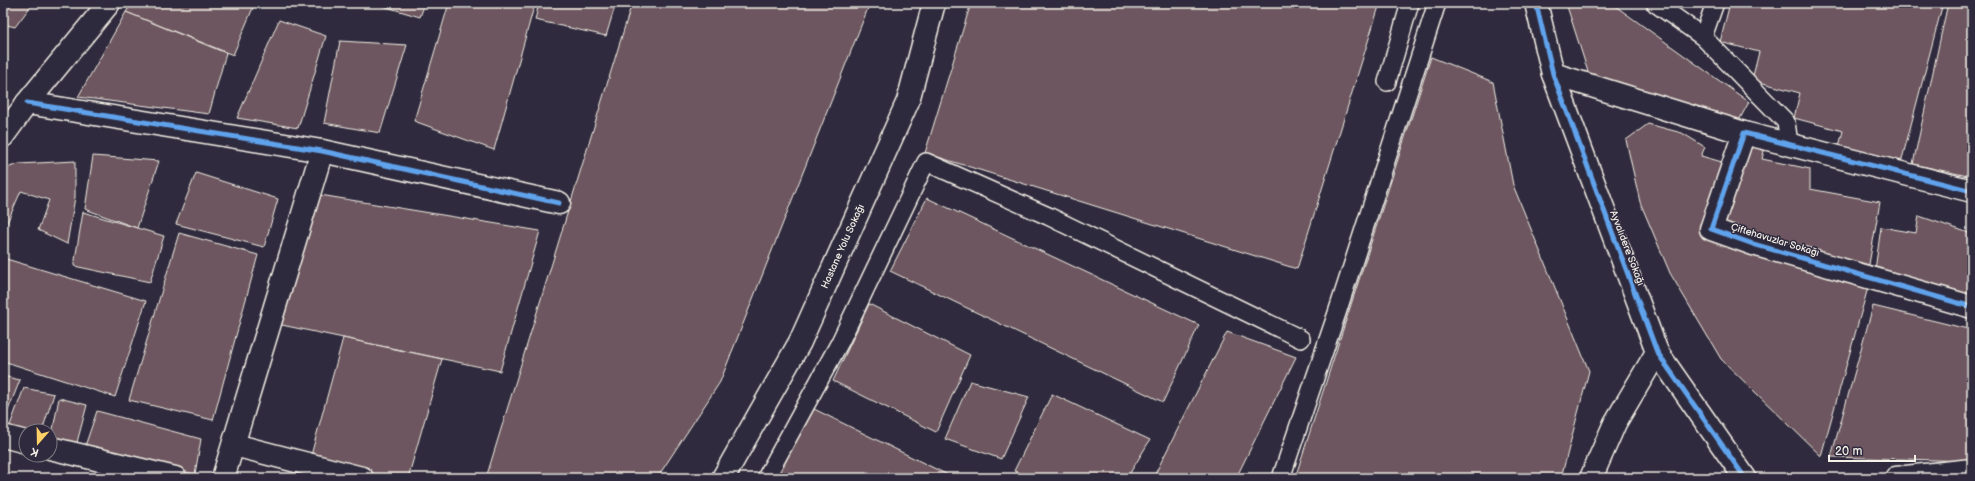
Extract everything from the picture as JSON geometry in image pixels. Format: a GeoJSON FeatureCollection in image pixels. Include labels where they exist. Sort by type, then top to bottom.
{"type":"FeatureCollection","features":[{"type":"Feature","properties":{"kind":"street"},"geometry":{"type":"LineString","coordinates":[[3,136],[27,103],[109,3]]}},
{"type":"Feature","properties":{"kind":"street","name":"Hastane Yolu Sokağı"},"geometry":{"type":"LineString","coordinates":[[723,478],[800,342],[908,101],[934,3]]}},
{"type":"Feature","properties":{"kind":"street","name":"Ayvalıdere Sokağı"},"geometry":{"type":"LineString","coordinates":[[1536,3],[1553,74],[1657,352],[1745,478]]}},
{"type":"Feature","properties":{"kind":"street"},"geometry":{"type":"LineString","coordinates":[[1553,74],[1744,133],[1972,191]]}},
{"type":"Feature","properties":{"kind":"street"},"geometry":{"type":"LineString","coordinates":[[27,103],[322,151],[559,203]]}},
{"type":"Feature","properties":{"kind":"street","name":"Çiftehavuzlar Sokağı"},"geometry":{"type":"LineString","coordinates":[[1744,133],[1711,229],[1753,244],[1972,306]]}},
{"type":"Feature","properties":{"kind":"street"},"geometry":{"type":"LineString","coordinates":[[223,478],[322,151]]}},
{"type":"Feature","properties":{"kind":"street"},"geometry":{"type":"LineString","coordinates":[[1591,478],[1615,423],[1657,352]]}},
{"type":"Feature","properties":{"kind":"street"},"geometry":{"type":"LineString","coordinates":[[3,436],[18,440]]}},
{"type":"Feature","properties":{"kind":"street"},"geometry":{"type":"LineString","coordinates":[[234,444],[362,478]]}},
{"type":"Feature","properties":{"kind":"street"},"geometry":{"type":"LineString","coordinates":[[58,450],[175,478]]}},
{"type":"Feature","properties":{"kind":"street"},"geometry":{"type":"LineString","coordinates":[[1896,478],[1972,470]]}},
{"type":"Feature","properties":{"kind":"lane"},"geometry":{"type":"LineString","coordinates":[[1387,82],[1410,3]]}},
{"type":"Feature","properties":{"kind":"lane"},"geometry":{"type":"LineString","coordinates":[[1281,478],[1340,306],[1437,3]]}},
{"type":"Feature","properties":{"kind":"lane"},"geometry":{"type":"LineString","coordinates":[[1655,3],[1703,37],[1786,122],[1789,144]]}},
{"type":"Feature","properties":{"kind":"lane"},"geometry":{"type":"LineString","coordinates":[[1703,37],[1715,3]]}},
{"type":"Feature","properties":{"kind":"lane"},"geometry":{"type":"LineString","coordinates":[[766,478],[840,342],[926,162],[1048,216],[1301,339]]}},
{"type":"Feature","properties":{"kind":"building"},"geometry":{"type":"Polygon","coordinates":[[[3,3],[33,3],[15,27],[3,24],[3,3]]]}},
{"type":"Feature","properties":{"kind":"building"},"geometry":{"type":"Polygon","coordinates":[[[132,3],[255,3],[233,55],[126,12],[132,3]]]}},
{"type":"Feature","properties":{"kind":"building"},"geometry":{"type":"Polygon","coordinates":[[[305,3],[338,3],[338,5],[316,8],[305,3]]]}},
{"type":"Feature","properties":{"kind":"building"},"geometry":{"type":"Polygon","coordinates":[[[373,3],[425,3],[420,17],[373,3]]]}},
{"type":"Feature","properties":{"kind":"building"},"geometry":{"type":"Polygon","coordinates":[[[449,3],[535,3],[494,150],[414,121],[449,3]]]}},
{"type":"Feature","properties":{"kind":"building"},"geometry":{"type":"Polygon","coordinates":[[[539,3],[616,3],[606,36],[535,20],[539,3]]]}},
{"type":"Feature","properties":{"kind":"building"},"geometry":{"type":"Polygon","coordinates":[[[632,3],[870,3],[720,382],[657,478],[486,478],[632,3]]]}},
{"type":"Feature","properties":{"kind":"building"},"geometry":{"type":"Polygon","coordinates":[[[971,3],[1380,3],[1297,269],[925,153],[971,3]]]}},
{"type":"Feature","properties":{"kind":"building"},"geometry":{"type":"Polygon","coordinates":[[[1566,3],[1611,3],[1749,102],[1736,126],[1589,75],[1566,3]]]}},
{"type":"Feature","properties":{"kind":"building"},"geometry":{"type":"Polygon","coordinates":[[[1730,3],[1943,3],[1901,163],[1839,146],[1843,131],[1794,118],[1800,93],[1752,80],[1759,52],[1720,42],[1730,3]]]}},
{"type":"Feature","properties":{"kind":"building"},"geometry":{"type":"Polygon","coordinates":[[[1948,3],[1972,3],[1972,177],[1913,164],[1948,3]]]}},
{"type":"Feature","properties":{"kind":"building"},"geometry":{"type":"Polygon","coordinates":[[[126,12],[226,53],[209,114],[78,97],[126,12]]]}},
{"type":"Feature","properties":{"kind":"building"},"geometry":{"type":"Polygon","coordinates":[[[279,20],[326,36],[298,128],[237,118],[279,20]]]}},
{"type":"Feature","properties":{"kind":"building"},"geometry":{"type":"Polygon","coordinates":[[[340,41],[407,45],[380,133],[324,123],[340,41]]]}},
{"type":"Feature","properties":{"kind":"building"},"geometry":{"type":"Polygon","coordinates":[[[1431,57],[1493,82],[1513,185],[1589,371],[1561,478],[1295,478],[1431,57]]]}},
{"type":"Feature","properties":{"kind":"building"},"geometry":{"type":"Polygon","coordinates":[[[1648,124],[1682,133],[1705,147],[1701,156],[1722,162],[1705,235],[1869,284],[1821,456],[1721,359],[1670,273],[1640,202],[1626,140],[1648,124]]]}},
{"type":"Feature","properties":{"kind":"building"},"geometry":{"type":"Polygon","coordinates":[[[1749,138],[1766,143],[1762,159],[1810,169],[1810,189],[1880,202],[1868,270],[1720,223],[1749,138]]]}},
{"type":"Feature","properties":{"kind":"building"},"geometry":{"type":"Polygon","coordinates":[[[93,156],[159,161],[137,228],[85,209],[93,156]]]}},
{"type":"Feature","properties":{"kind":"building"},"geometry":{"type":"Polygon","coordinates":[[[75,161],[75,197],[67,244],[38,230],[49,200],[21,191],[3,232],[3,169],[19,164],[75,161]]]}},
{"type":"Feature","properties":{"kind":"building"},"geometry":{"type":"Polygon","coordinates":[[[196,173],[278,199],[264,247],[176,224],[196,173]]]}},
{"type":"Feature","properties":{"kind":"building"},"geometry":{"type":"Polygon","coordinates":[[[320,195],[540,231],[500,371],[277,324],[320,195]]]}},
{"type":"Feature","properties":{"kind":"building"},"geometry":{"type":"Polygon","coordinates":[[[927,198],[1199,325],[1163,402],[890,271],[927,198]]]}},
{"type":"Feature","properties":{"kind":"building"},"geometry":{"type":"Polygon","coordinates":[[[83,212],[164,236],[150,282],[74,266],[83,212]]]}},
{"type":"Feature","properties":{"kind":"building"},"geometry":{"type":"Polygon","coordinates":[[[1919,216],[1972,234],[1972,297],[1875,270],[1881,227],[1916,233],[1919,216]]]}},
{"type":"Feature","properties":{"kind":"building"},"geometry":{"type":"Polygon","coordinates":[[[179,233],[258,255],[213,420],[129,400],[179,233]]]}},
{"type":"Feature","properties":{"kind":"building"},"geometry":{"type":"Polygon","coordinates":[[[3,258],[146,301],[115,397],[3,361],[3,258]]]}},
{"type":"Feature","properties":{"kind":"building"},"geometry":{"type":"Polygon","coordinates":[[[869,304],[970,355],[936,432],[833,381],[869,304]]]}},
{"type":"Feature","properties":{"kind":"building"},"geometry":{"type":"Polygon","coordinates":[[[1873,306],[1972,330],[1972,461],[1831,457],[1873,306]]]}},
{"type":"Feature","properties":{"kind":"building"},"geometry":{"type":"Polygon","coordinates":[[[1227,332],[1296,357],[1236,478],[1153,478],[1227,332]]]}},
{"type":"Feature","properties":{"kind":"building"},"geometry":{"type":"Polygon","coordinates":[[[343,338],[442,359],[408,478],[391,478],[310,459],[343,338]]]}},
{"type":"Feature","properties":{"kind":"building"},"geometry":{"type":"Polygon","coordinates":[[[3,376],[20,380],[3,423],[3,376]]]}},
{"type":"Feature","properties":{"kind":"building"},"geometry":{"type":"Polygon","coordinates":[[[970,381],[1029,397],[1001,459],[945,439],[970,381]]]}},
{"type":"Feature","properties":{"kind":"building"},"geometry":{"type":"Polygon","coordinates":[[[24,388],[54,394],[45,423],[18,423],[18,430],[9,428],[24,388]]]}},
{"type":"Feature","properties":{"kind":"building"},"geometry":{"type":"Polygon","coordinates":[[[1052,394],[1150,440],[1127,478],[1036,478],[1014,471],[1052,394]]]}},
{"type":"Feature","properties":{"kind":"building"},"geometry":{"type":"Polygon","coordinates":[[[59,398],[87,405],[76,446],[58,442],[58,423],[54,423],[59,398]]]}},
{"type":"Feature","properties":{"kind":"building"},"geometry":{"type":"Polygon","coordinates":[[[814,409],[954,478],[774,478],[814,409]]]}},
{"type":"Feature","properties":{"kind":"building"},"geometry":{"type":"Polygon","coordinates":[[[97,411],[201,439],[195,474],[84,449],[97,411]]]}},
{"type":"Feature","properties":{"kind":"cycle path"},"geometry":{"type":"LineString","coordinates":[[1536,3],[1553,74],[1657,352],[1745,478]]}},
{"type":"Feature","properties":{"kind":"cycle path"},"geometry":{"type":"LineString","coordinates":[[27,103],[322,151],[559,203]]}},
{"type":"Feature","properties":{"kind":"cycle path"},"geometry":{"type":"LineString","coordinates":[[1972,191],[1744,133],[1711,229],[1753,244],[1972,307]]}}]}
